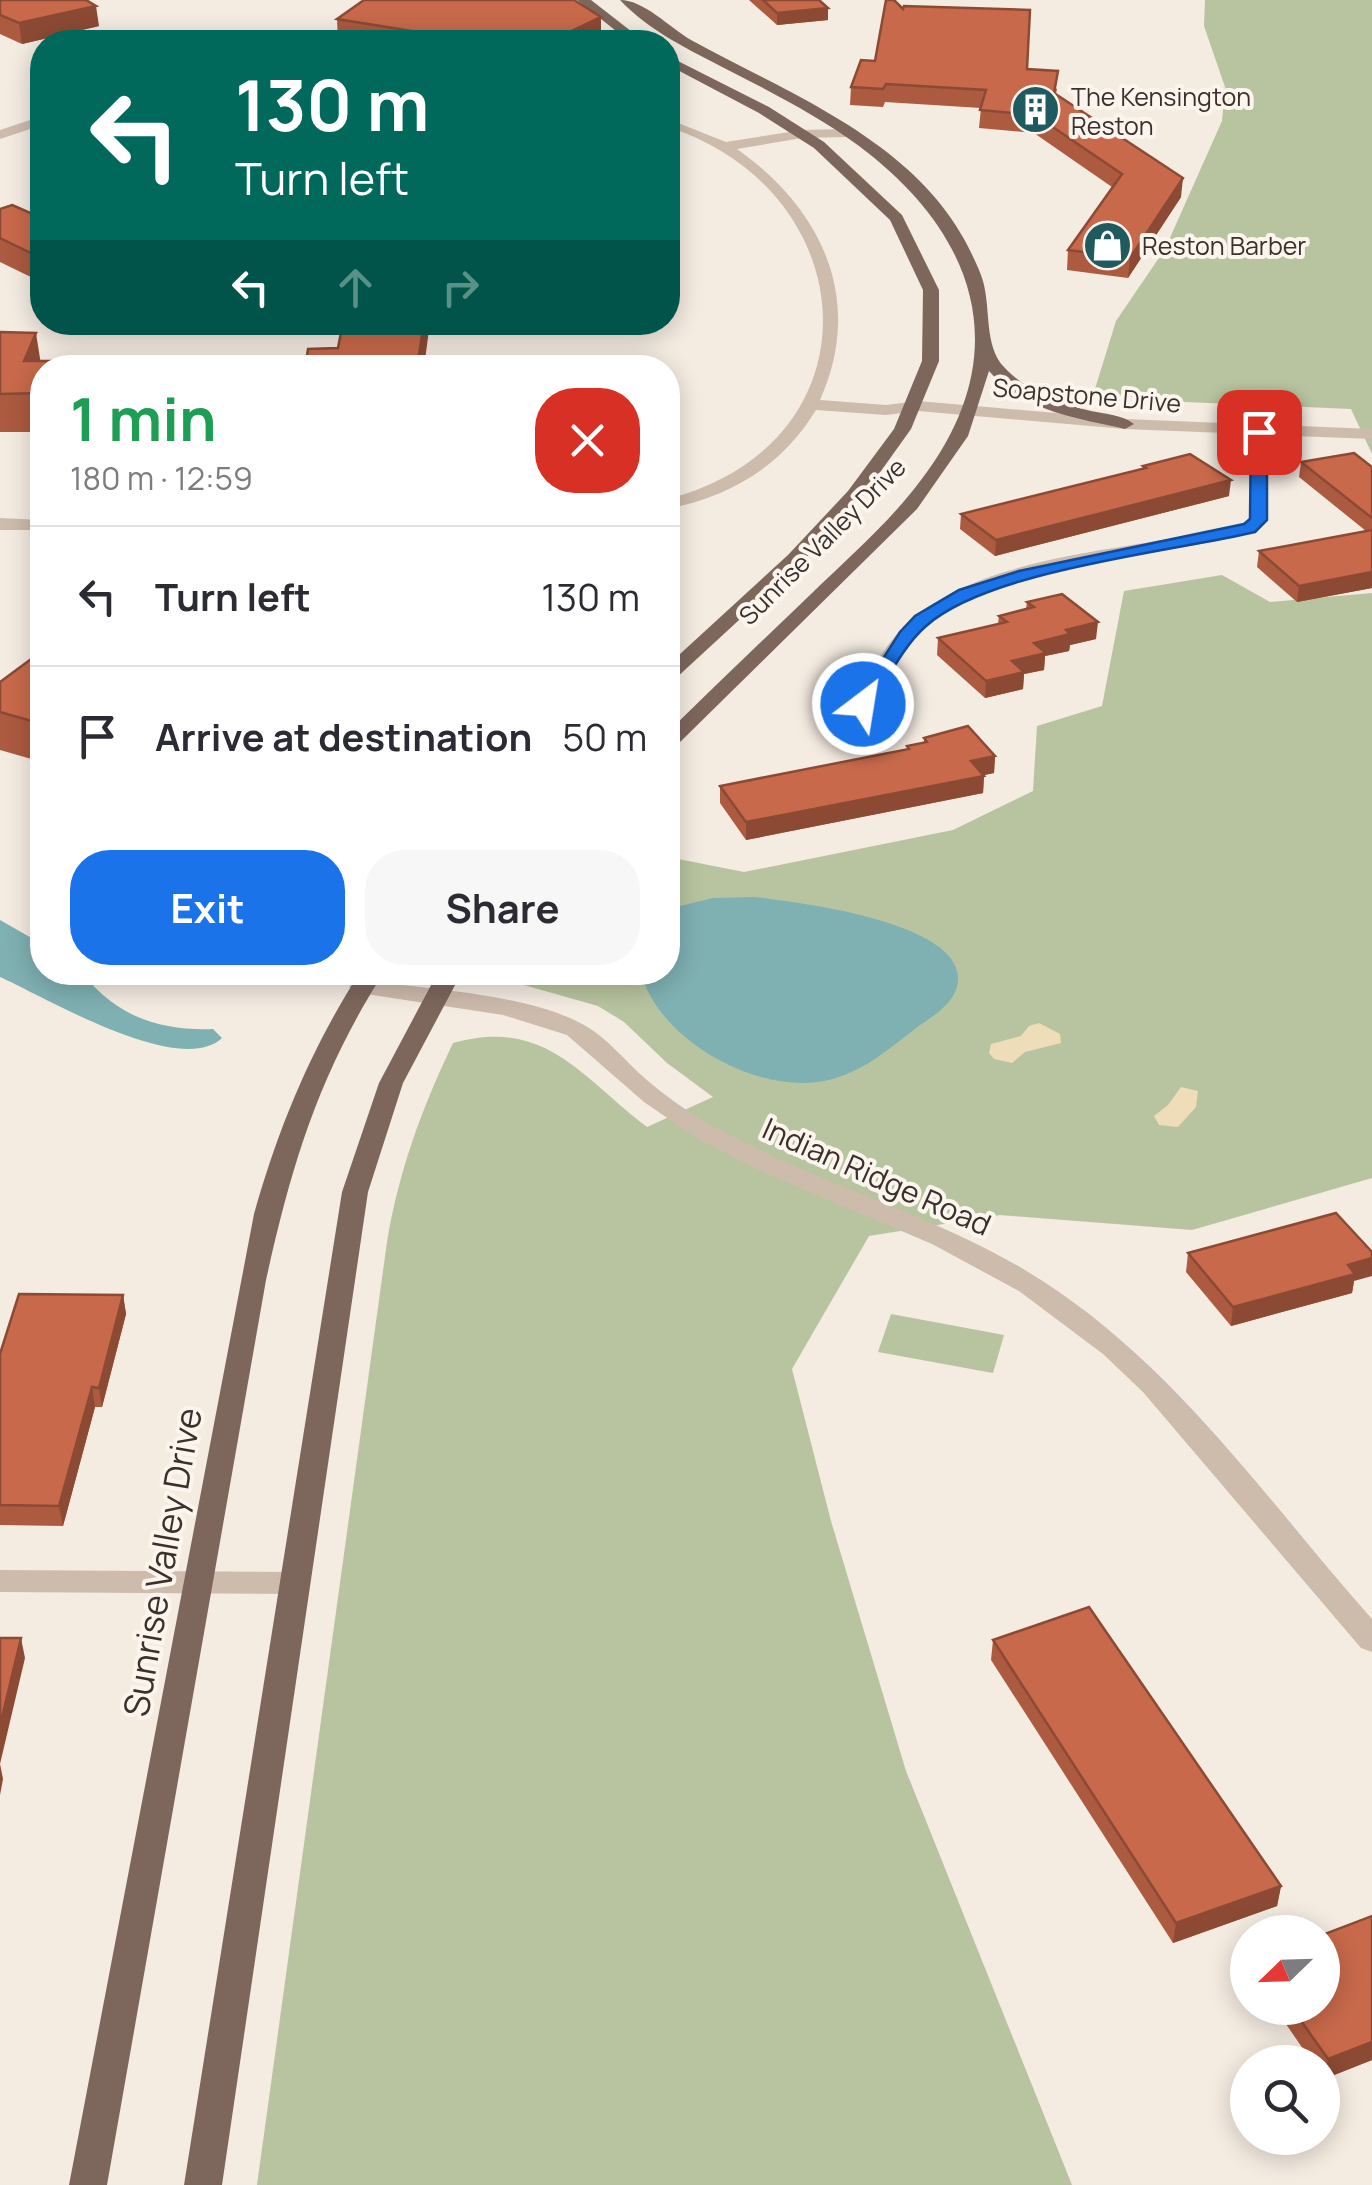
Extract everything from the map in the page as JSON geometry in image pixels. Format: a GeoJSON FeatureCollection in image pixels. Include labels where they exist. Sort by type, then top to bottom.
{"type":"FeatureCollection","features":[{"type":"Feature","properties":{"kind":"main road"},"geometry":{"type":"LineString","coordinates":[[583,0],[622,30]]}},
{"type":"Feature","properties":{"kind":"main road","name":"Sunrise Valley Drive"},"geometry":{"type":"LineString","coordinates":[[626,0],[667,30]]}},
{"type":"Feature","properties":{"kind":"main road","name":"Sunrise Valley Drive"},"geometry":{"type":"LineString","coordinates":[[680,39],[847,132],[912,183],[964,250],[981,297],[984,354],[972,410],[937,473],[904,514],[680,731]]}},
{"type":"Feature","properties":{"kind":"main road","name":"Sunrise Valley Drive"},"geometry":{"type":"LineString","coordinates":[[680,67],[809,139],[881,201],[910,241],[921,264],[934,317],[928,372],[918,406],[860,493],[680,664]]}},
{"type":"Feature","properties":{"kind":"main road"},"geometry":{"type":"LineString","coordinates":[[984,354],[1008,385],[1024,394],[1125,424]]}},
{"type":"Feature","properties":{"kind":"main road","name":"Sunrise Valley Drive"},"geometry":{"type":"LineString","coordinates":[[88,2185],[150,1864],[197,1581],[272,1197],[308,1086],[364,985]]}},
{"type":"Feature","properties":{"kind":"main road"},"geometry":{"type":"LineString","coordinates":[[203,2185],[355,1192],[391,1083],[442,985]]}},
{"type":"Feature","properties":{"kind":"street"},"geometry":{"type":"LineString","coordinates":[[0,135],[30,124]]}},
{"type":"Feature","properties":{"kind":"street"},"geometry":{"type":"LineString","coordinates":[[680,128],[731,151],[775,189],[800,219],[828,272],[833,322],[814,396],[786,442],[761,465],[726,485],[680,500]]}},
{"type":"Feature","properties":{"kind":"street"},"geometry":{"type":"LineString","coordinates":[[731,151],[847,132]]}},
{"type":"Feature","properties":{"kind":"street","name":"Soapstone Drive"},"geometry":{"type":"LineString","coordinates":[[814,396],[886,410],[918,406],[1125,424],[1372,434]]}},
{"type":"Feature","properties":{"kind":"street"},"geometry":{"type":"LineString","coordinates":[[863,704],[914,628],[944,604],[965,594],[1019,576],[1249,528],[1258,520],[1259,432]]}},
{"type":"Feature","properties":{"kind":"street"},"geometry":{"type":"LineString","coordinates":[[0,524],[30,525]]}},
{"type":"Feature","properties":{"kind":"street","name":"Indian Ridge Road"},"geometry":{"type":"LineString","coordinates":[[386,985],[434,998],[537,1016],[577,1031],[658,1102],[693,1126],[754,1157],[951,1240],[1069,1311],[1157,1388],[1372,1640]]}},
{"type":"Feature","properties":{"kind":"street"},"geometry":{"type":"LineString","coordinates":[[0,1581],[295,1583]]}},
{"type":"Feature","properties":{"kind":"green space"},"geometry":{"type":"Polygon","coordinates":[[[1205,0],[1372,0],[1372,454],[1351,409],[1163,401],[1094,392],[1116,321],[1165,249],[1222,121],[1225,87],[1204,26],[1205,0]]]}},
{"type":"Feature","properties":{"kind":"green space"},"geometry":{"type":"Polygon","coordinates":[[[1222,575],[1270,602],[1372,593],[1372,1178],[1192,1230],[1000,1215],[869,1236],[792,1369],[831,1521],[906,1771],[1072,2185],[257,2185],[387,1242],[413,1140],[453,1043],[485,1037],[513,1038],[538,1045],[560,1056],[647,1127],[713,1097],[667,1063],[624,1022],[598,1006],[524,985],[680,985],[680,859],[744,872],[953,830],[1033,791],[1037,726],[1102,706],[1124,591],[1222,575]]]}},
{"type":"Feature","properties":{"kind":"green space"},"geometry":{"type":"Polygon","coordinates":[[[891,1314],[1004,1335],[993,1373],[878,1352],[891,1314]]]}},
{"type":"Feature","properties":{"kind":"sand"},"geometry":{"type":"Polygon","coordinates":[[[1039,1023],[1060,1034],[1061,1043],[1025,1052],[1012,1063],[994,1059],[989,1053],[991,1044],[1021,1036],[1029,1026],[1039,1023]]]}},
{"type":"Feature","properties":{"kind":"sand"},"geometry":{"type":"Polygon","coordinates":[[[1181,1087],[1198,1091],[1196,1107],[1178,1127],[1159,1125],[1154,1116],[1181,1087]]]}},
{"type":"Feature","properties":{"kind":"water"},"geometry":{"type":"Polygon","coordinates":[[[754,897],[805,904],[880,920],[914,933],[941,949],[956,968],[955,992],[938,1012],[884,1053],[837,1078],[797,1083],[741,1070],[689,1040],[668,1020],[646,985],[680,985],[680,906],[713,898],[754,897]]]}},
{"type":"Feature","properties":{"kind":"water"},"geometry":{"type":"Polygon","coordinates":[[[0,920],[30,937],[30,985],[93,985],[109,1000],[140,1018],[175,1027],[213,1029],[222,1038],[202,1048],[145,1042],[79,1016],[0,977],[0,920]]]}},
{"type":"Feature","properties":{"kind":"building"},"geometry":{"type":"Polygon","coordinates":[[[0,0],[86,0],[96,6],[19,23],[0,15],[0,0]]]}},
{"type":"Feature","properties":{"kind":"building"},"geometry":{"type":"Polygon","coordinates":[[[364,0],[574,0],[601,17],[574,30],[405,30],[337,19],[364,0]]]}},
{"type":"Feature","properties":{"kind":"building"},"geometry":{"type":"Polygon","coordinates":[[[763,0],[819,0],[828,8],[777,13],[763,0]]]}},
{"type":"Feature","properties":{"kind":"building"},"geometry":{"type":"Polygon","coordinates":[[[886,0],[894,0],[903,9],[904,6],[1030,10],[1027,69],[1058,71],[1054,93],[1183,178],[1130,258],[1068,250],[1122,174],[1035,115],[980,110],[986,90],[886,84],[883,89],[851,87],[861,60],[875,61],[886,0]]]}},
{"type":"Feature","properties":{"kind":"building"},"geometry":{"type":"Polygon","coordinates":[[[12,205],[30,213],[30,253],[0,238],[0,209],[12,205]]]}},
{"type":"Feature","properties":{"kind":"building"},"geometry":{"type":"Polygon","coordinates":[[[0,332],[35,335],[24,361],[30,361],[30,393],[0,394],[0,332]]]}},
{"type":"Feature","properties":{"kind":"building"},"geometry":{"type":"Polygon","coordinates":[[[340,335],[422,335],[419,355],[307,355],[308,349],[338,348],[340,335]]]}},
{"type":"Feature","properties":{"kind":"building"},"geometry":{"type":"Polygon","coordinates":[[[1354,453],[1372,467],[1372,518],[1301,462],[1354,453]]]}},
{"type":"Feature","properties":{"kind":"building"},"geometry":{"type":"Polygon","coordinates":[[[1190,454],[1231,480],[996,540],[961,514],[1146,468],[1143,466],[1190,454]]]}},
{"type":"Feature","properties":{"kind":"building"},"geometry":{"type":"Polygon","coordinates":[[[1372,530],[1372,572],[1299,586],[1259,551],[1372,530]]]}},
{"type":"Feature","properties":{"kind":"building"},"geometry":{"type":"Polygon","coordinates":[[[1062,594],[1098,622],[1034,643],[1046,653],[1012,661],[1024,672],[986,681],[938,638],[1007,622],[999,616],[1034,607],[1027,602],[1062,594]]]}},
{"type":"Feature","properties":{"kind":"building"},"geometry":{"type":"Polygon","coordinates":[[[30,660],[30,721],[0,712],[0,682],[30,660]]]}},
{"type":"Feature","properties":{"kind":"building"},"geometry":{"type":"Polygon","coordinates":[[[968,726],[995,756],[971,761],[984,776],[746,822],[720,786],[909,749],[907,746],[927,742],[924,738],[968,726]]]}},
{"type":"Feature","properties":{"kind":"building"},"geometry":{"type":"Polygon","coordinates":[[[1336,1213],[1372,1252],[1372,1258],[1348,1265],[1355,1274],[1233,1307],[1188,1253],[1336,1213]]]}},
{"type":"Feature","properties":{"kind":"building"},"geometry":{"type":"Polygon","coordinates":[[[19,1294],[123,1295],[99,1388],[92,1387],[59,1506],[0,1505],[0,1354],[19,1294]]]}},
{"type":"Feature","properties":{"kind":"building"},"geometry":{"type":"Polygon","coordinates":[[[1089,1607],[1281,1886],[1176,1923],[993,1640],[1089,1607]]]}},
{"type":"Feature","properties":{"kind":"building"},"geometry":{"type":"Polygon","coordinates":[[[0,1638],[21,1638],[0,1726],[0,1638]]]}},
{"type":"Feature","properties":{"kind":"building"},"geometry":{"type":"Polygon","coordinates":[[[1372,1916],[1372,2042],[1340,2054],[1340,2045],[1318,2045],[1304,2025],[1340,2025],[1340,1928],[1372,1916]]]}},
{"type":"Feature","properties":{"kind":"place","name":"The Kensington Reston"},"geometry":{"type":"Point","coordinates":[1036,110]}},
{"type":"Feature","properties":{"kind":"place","name":"Reston Barber"},"geometry":{"type":"Point","coordinates":[1107,245]}},
{"type":"Feature","properties":{"kind":"route"},"geometry":{"type":"LineString","coordinates":[[863,704],[906,636],[921,620],[965,594],[1019,576],[1249,528],[1258,520],[1259,432]]}}]}
